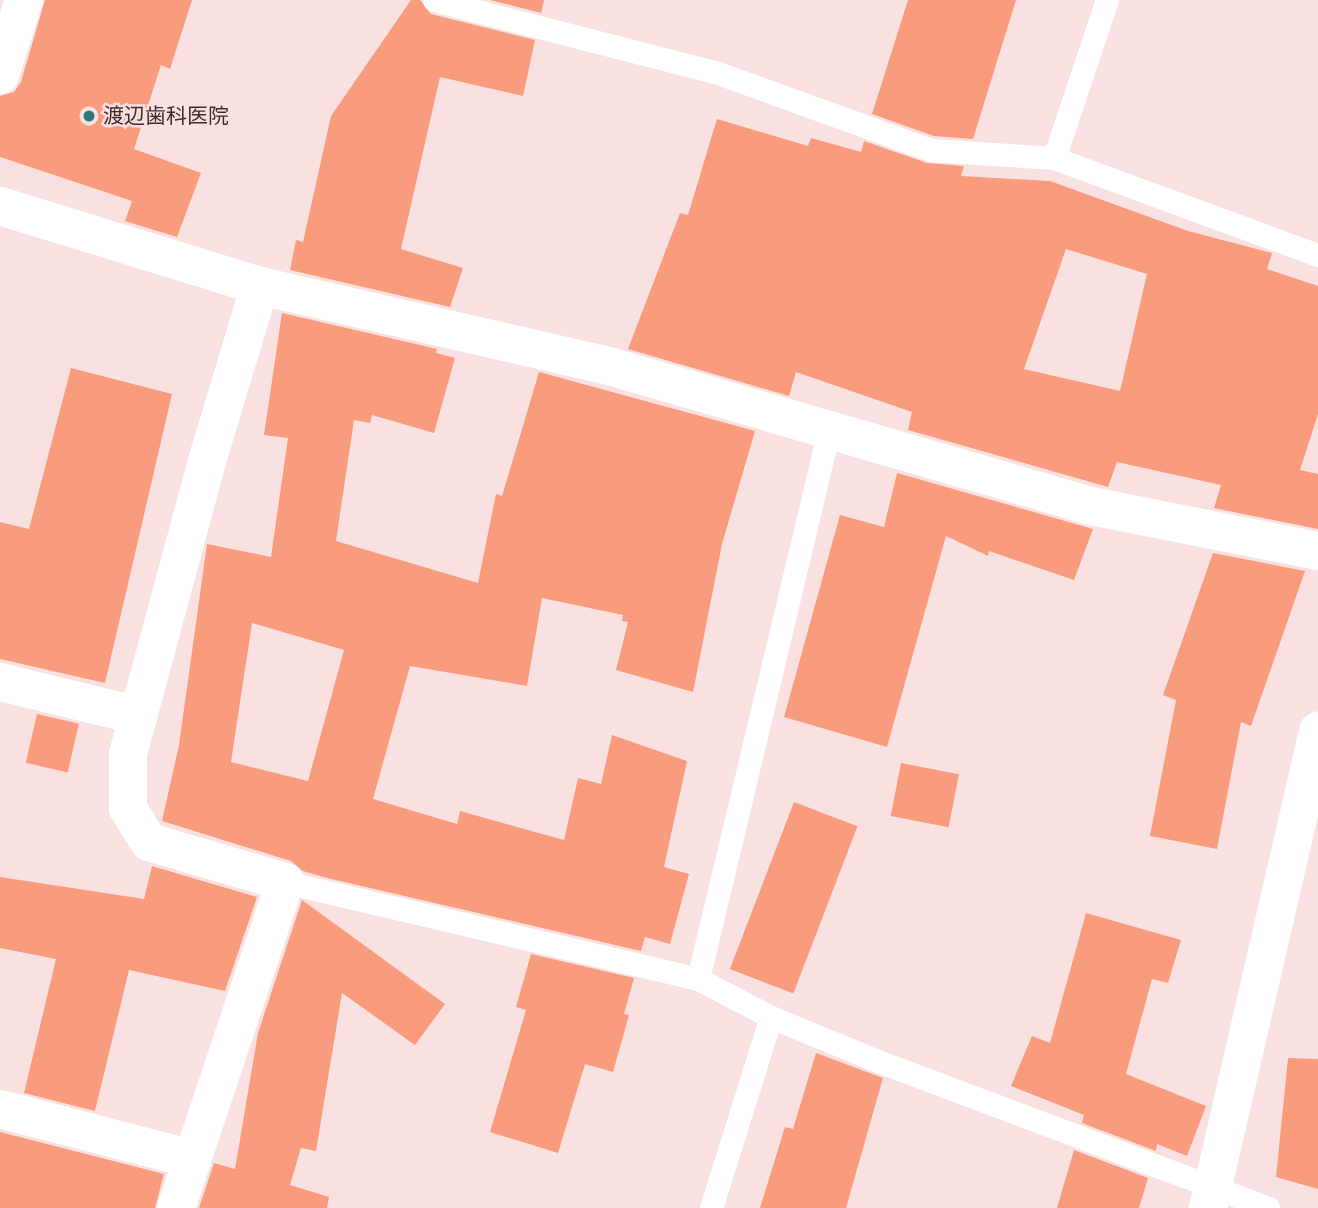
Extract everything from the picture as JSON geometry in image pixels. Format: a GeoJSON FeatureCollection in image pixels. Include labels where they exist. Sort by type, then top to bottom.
{"type":"FeatureCollection","features":[{"type":"Feature","properties":{"kind":"street"},"geometry":{"type":"LineString","coordinates":[[0,75],[24,0]]}},
{"type":"Feature","properties":{"kind":"street"},"geometry":{"type":"LineString","coordinates":[[0,206],[260,286],[609,366],[1086,505],[1318,551]]}},
{"type":"Feature","properties":{"kind":"street"},"geometry":{"type":"LineString","coordinates":[[176,1208],[285,883],[149,842],[128,808],[128,754],[207,461],[260,286]]}},
{"type":"Feature","properties":{"kind":"street"},"geometry":{"type":"LineString","coordinates":[[0,682],[139,716]]}},
{"type":"Feature","properties":{"kind":"street"},"geometry":{"type":"LineString","coordinates":[[1211,1197],[1318,732]]}},
{"type":"Feature","properties":{"kind":"street"},"geometry":{"type":"LineString","coordinates":[[0,1110],[192,1158]]}},
{"type":"Feature","properties":{"kind":"lane"},"geometry":{"type":"LineString","coordinates":[[435,0],[718,73],[931,150],[1054,158],[1318,255]]}},
{"type":"Feature","properties":{"kind":"lane"},"geometry":{"type":"LineString","coordinates":[[1054,158],[1107,0]]}},
{"type":"Feature","properties":{"kind":"lane"},"geometry":{"type":"LineString","coordinates":[[698,979],[829,430]]}},
{"type":"Feature","properties":{"kind":"lane"},"geometry":{"type":"LineString","coordinates":[[285,883],[698,979],[771,1017],[1211,1197],[1268,1208]]}},
{"type":"Feature","properties":{"kind":"lane"},"geometry":{"type":"LineString","coordinates":[[711,1208],[771,1017]]}},
{"type":"Feature","properties":{"kind":"building","name":"渡辺歯科医院"},"geometry":{"type":"Polygon","coordinates":[[[45,0],[192,0],[170,69],[161,65],[134,149],[201,173],[177,237],[125,221],[132,201],[0,157],[0,96],[14,92],[21,82],[45,0]]]}},
{"type":"Feature","properties":{"kind":"building"},"geometry":{"type":"Polygon","coordinates":[[[411,0],[420,0],[431,14],[535,40],[523,96],[440,77],[401,249],[463,268],[450,307],[290,270],[296,240],[303,242],[331,116],[411,0]]]}},
{"type":"Feature","properties":{"kind":"building"},"geometry":{"type":"Polygon","coordinates":[[[490,0],[544,0],[541,13],[490,0]]]}},
{"type":"Feature","properties":{"kind":"building"},"geometry":{"type":"Polygon","coordinates":[[[908,0],[1016,0],[973,139],[934,136],[872,114],[908,0]]]}},
{"type":"Feature","properties":{"kind":"building"},"geometry":{"type":"Polygon","coordinates":[[[717,119],[808,146],[811,138],[861,152],[864,141],[927,163],[964,166],[961,176],[1050,181],[1188,231],[1272,253],[1267,269],[1318,286],[1318,414],[1300,470],[1318,474],[1318,529],[1214,508],[1221,485],[1117,462],[1108,487],[908,430],[912,412],[796,372],[789,396],[628,349],[680,213],[688,215],[717,119]],[[1066,249],[1024,369],[1120,391],[1147,274],[1066,249]]]}},
{"type":"Feature","properties":{"kind":"building"},"geometry":{"type":"Polygon","coordinates":[[[282,313],[437,349],[436,353],[455,358],[434,433],[372,415],[370,423],[354,420],[336,541],[478,583],[496,494],[502,496],[539,372],[755,431],[722,544],[693,692],[616,670],[628,622],[622,621],[623,615],[542,598],[527,686],[410,666],[373,799],[457,824],[460,811],[564,840],[578,778],[601,784],[612,735],[687,761],[664,867],[689,874],[670,944],[645,937],[641,951],[323,877],[303,871],[291,861],[162,821],[179,745],[207,544],[271,557],[288,438],[264,435],[282,313]],[[252,623],[231,762],[308,781],[344,650],[252,623]]]}},
{"type":"Feature","properties":{"kind":"building"},"geometry":{"type":"Polygon","coordinates":[[[71,368],[172,394],[105,683],[0,659],[0,522],[29,529],[71,368]]]}},
{"type":"Feature","properties":{"kind":"building"},"geometry":{"type":"Polygon","coordinates":[[[897,473],[1093,529],[1074,580],[989,551],[988,556],[946,536],[887,747],[784,717],[840,515],[884,527],[897,473]]]}},
{"type":"Feature","properties":{"kind":"building"},"geometry":{"type":"Polygon","coordinates":[[[1213,553],[1305,571],[1251,726],[1241,722],[1217,849],[1150,836],[1176,700],[1163,695],[1213,553]]]}},
{"type":"Feature","properties":{"kind":"building"},"geometry":{"type":"Polygon","coordinates":[[[37,714],[79,724],[68,772],[26,763],[37,714]]]}},
{"type":"Feature","properties":{"kind":"building"},"geometry":{"type":"Polygon","coordinates":[[[901,763],[959,774],[949,827],[891,816],[901,763]]]}},
{"type":"Feature","properties":{"kind":"building"},"geometry":{"type":"Polygon","coordinates":[[[794,802],[857,826],[793,993],[730,969],[794,802]]]}},
{"type":"Feature","properties":{"kind":"building"},"geometry":{"type":"Polygon","coordinates":[[[152,866],[257,897],[225,991],[129,970],[95,1111],[24,1093],[56,959],[0,948],[0,877],[144,899],[152,866]]]}},
{"type":"Feature","properties":{"kind":"building"},"geometry":{"type":"Polygon","coordinates":[[[302,900],[445,1004],[415,1045],[342,993],[316,1151],[301,1148],[290,1185],[329,1197],[327,1208],[199,1208],[214,1163],[235,1169],[258,1033],[302,900]]]}},
{"type":"Feature","properties":{"kind":"building"},"geometry":{"type":"Polygon","coordinates":[[[1086,913],[1181,940],[1168,983],[1152,979],[1126,1074],[1206,1106],[1187,1156],[1157,1144],[1156,1151],[1082,1123],[1084,1115],[1011,1086],[1032,1036],[1050,1043],[1086,913]]]}},
{"type":"Feature","properties":{"kind":"building"},"geometry":{"type":"Polygon","coordinates":[[[531,954],[634,978],[624,1014],[629,1015],[613,1072],[585,1064],[558,1153],[490,1132],[526,1010],[516,1007],[531,954]]]}},
{"type":"Feature","properties":{"kind":"building"},"geometry":{"type":"Polygon","coordinates":[[[816,1053],[883,1078],[846,1208],[760,1208],[785,1127],[793,1129],[816,1053]]]}},
{"type":"Feature","properties":{"kind":"building"},"geometry":{"type":"Polygon","coordinates":[[[1288,1058],[1318,1059],[1318,1189],[1276,1177],[1288,1058]]]}},
{"type":"Feature","properties":{"kind":"building"},"geometry":{"type":"Polygon","coordinates":[[[0,1132],[164,1174],[155,1208],[0,1208],[0,1132]]]}},
{"type":"Feature","properties":{"kind":"building"},"geometry":{"type":"Polygon","coordinates":[[[1074,1150],[1148,1178],[1139,1208],[1057,1208],[1074,1150]]]}},
{"type":"Feature","properties":{"kind":"place","name":"渡辺歯科医院"},"geometry":{"type":"Point","coordinates":[89,116]}}]}
